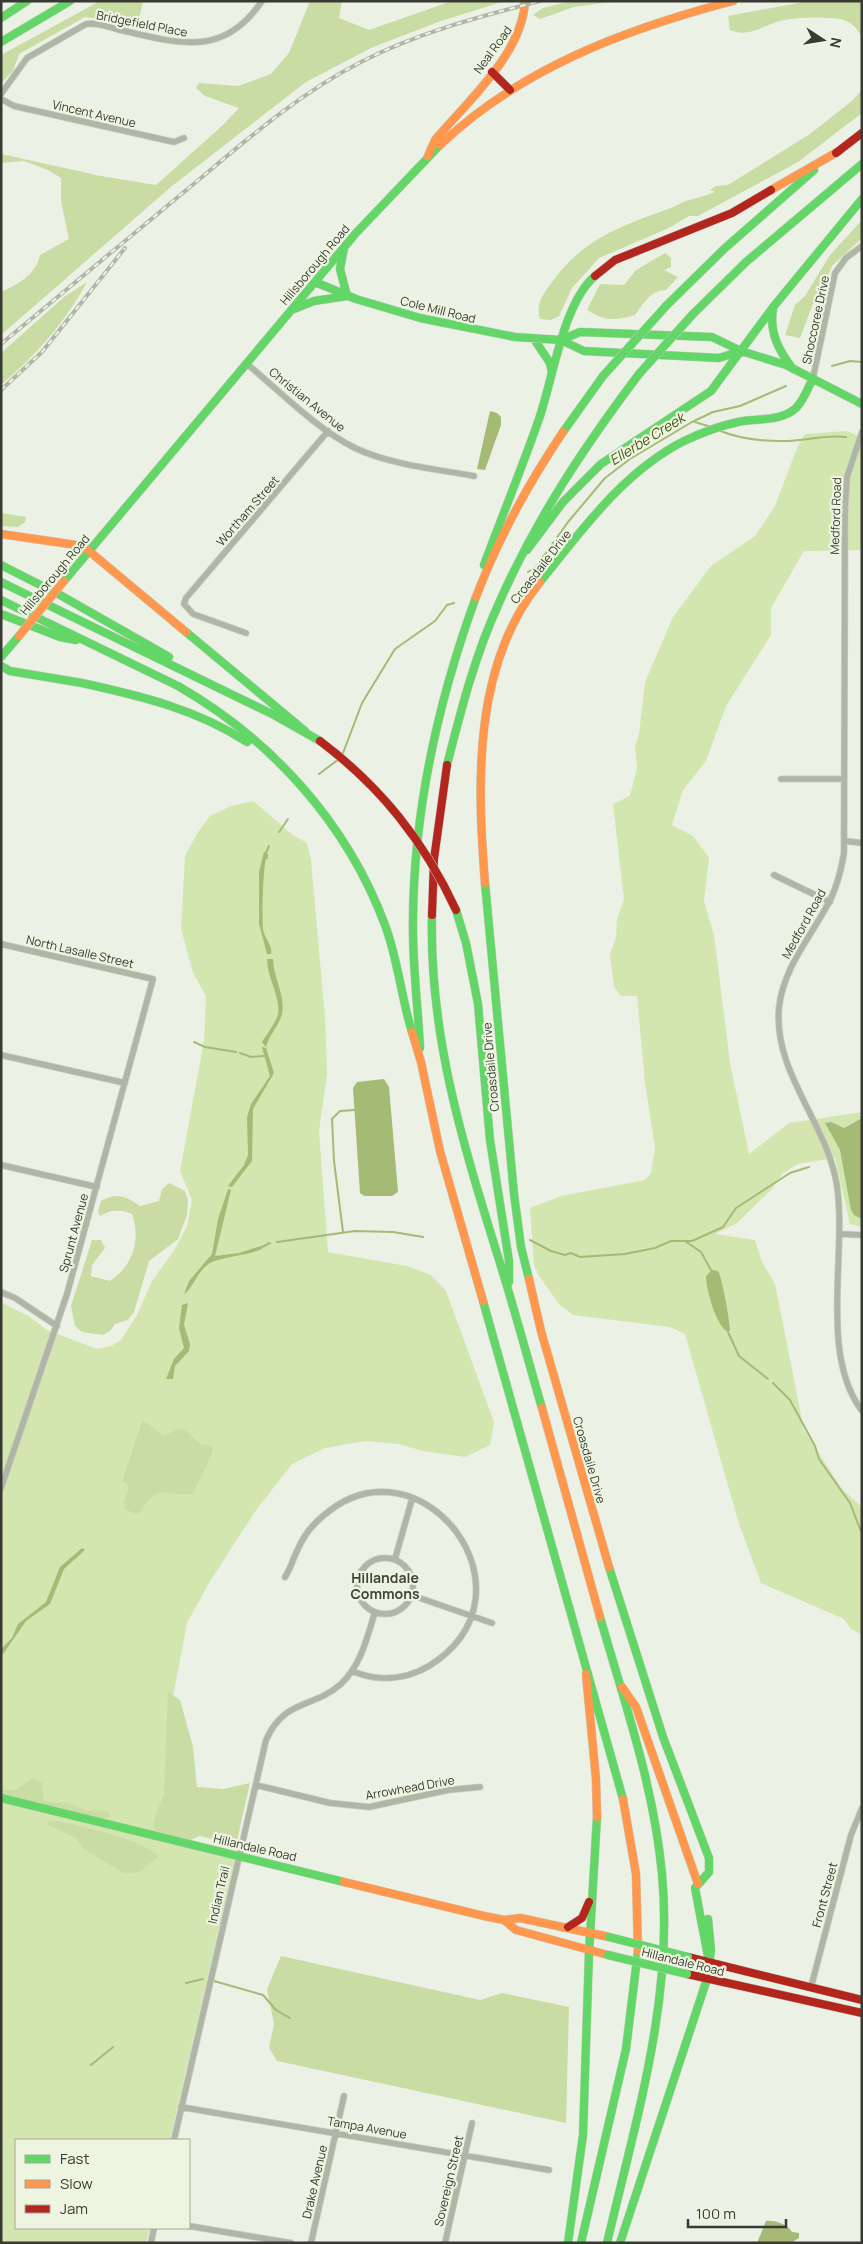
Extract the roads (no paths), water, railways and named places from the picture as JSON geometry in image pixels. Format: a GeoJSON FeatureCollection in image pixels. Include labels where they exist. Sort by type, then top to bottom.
{"type":"FeatureCollection","features":[{"type":"Feature","properties":{"kind":"main road"},"geometry":{"type":"LineString","coordinates":[[1,18],[27,1]]}},
{"type":"Feature","properties":{"kind":"main road"},"geometry":{"type":"LineString","coordinates":[[1,42],[70,1]]}},
{"type":"Feature","properties":{"kind":"main road","name":"Neal Road"},"geometry":{"type":"LineString","coordinates":[[427,158],[435,140],[492,72],[520,32],[525,19],[525,1]]}},
{"type":"Feature","properties":{"kind":"main road","name":"Hillsborough Road"},"geometry":{"type":"LineString","coordinates":[[1,658],[344,248],[427,158],[464,123],[510,90],[559,61],[609,38],[645,25],[733,1]]}},
{"type":"Feature","properties":{"kind":"main road"},"geometry":{"type":"LineString","coordinates":[[492,72],[510,90]]}},
{"type":"Feature","properties":{"kind":"main road"},"geometry":{"type":"LineString","coordinates":[[464,106],[462,115],[464,123]]}},
{"type":"Feature","properties":{"kind":"main road"},"geometry":{"type":"LineString","coordinates":[[470,611],[500,543],[530,485],[603,376],[666,306],[724,249],[794,187],[862,133]]}},
{"type":"Feature","properties":{"kind":"main road"},"geometry":{"type":"LineString","coordinates":[[421,1062],[413,920],[421,814],[431,747],[442,701],[494,532],[535,428],[561,340],[578,296],[592,278],[605,266],[645,246],[732,213],[840,151]]}},
{"type":"Feature","properties":{"kind":"main road"},"geometry":{"type":"LineString","coordinates":[[607,2243],[652,2042],[661,1986],[664,1931],[661,1870],[655,1827],[618,1682],[509,1296],[462,1140],[446,1077],[435,996],[432,926],[439,816],[456,727],[485,636],[514,567],[550,499],[574,460],[639,374],[693,314],[746,262],[862,164]]}},
{"type":"Feature","properties":{"kind":"main road"},"geometry":{"type":"LineString","coordinates":[[514,567],[563,502],[590,474],[626,446],[703,398],[719,383],[774,306],[862,199]]}},
{"type":"Feature","properties":{"kind":"main road"},"geometry":{"type":"LineString","coordinates":[[290,311],[314,301],[347,296],[340,269],[344,248]]}},
{"type":"Feature","properties":{"kind":"main road","name":"Cole Mill Road"},"geometry":{"type":"LineString","coordinates":[[315,282],[347,296],[381,307],[455,327],[534,339],[561,340],[584,350],[719,358],[741,351]]}},
{"type":"Feature","properties":{"kind":"main road"},"geometry":{"type":"LineString","coordinates":[[774,306],[771,320],[772,332],[793,369]]}},
{"type":"Feature","properties":{"kind":"main road","name":"Cole Mill Road"},"geometry":{"type":"LineString","coordinates":[[561,340],[580,332],[682,334],[712,337],[741,351],[772,360],[793,369],[862,404]]}},
{"type":"Feature","properties":{"kind":"main road"},"geometry":{"type":"LineString","coordinates":[[534,339],[550,363],[552,374]]}},
{"type":"Feature","properties":{"kind":"main road","name":"Croasdaile Drive"},"geometry":{"type":"LineString","coordinates":[[698,1884],[705,1879],[709,1872],[709,1858],[638,1666],[541,1331],[521,1247],[514,1194],[481,832],[481,767],[491,694],[501,656],[514,622],[539,584],[614,492],[651,461],[702,434],[725,425],[778,417],[791,412],[802,400],[813,378]]}},
{"type":"Feature","properties":{"kind":"main road"},"geometry":{"type":"LineString","coordinates":[[1,534],[78,544],[90,551],[305,731],[358,770],[390,803],[433,862],[456,910],[470,958],[478,1004],[490,1140],[509,1261],[509,1296]]}},
{"type":"Feature","properties":{"kind":"main road"},"geometry":{"type":"LineString","coordinates":[[1,565],[60,595],[225,691]]}},
{"type":"Feature","properties":{"kind":"main road"},"geometry":{"type":"LineString","coordinates":[[1,582],[305,731]]}},
{"type":"Feature","properties":{"kind":"main road"},"geometry":{"type":"LineString","coordinates":[[1,600],[91,643],[206,702],[268,752],[293,775],[326,814],[354,858],[372,892],[391,942],[408,1020],[421,1062],[440,1151],[586,1664],[626,1812],[636,1876],[639,1933],[637,1975],[628,2034],[581,2243]]}},
{"type":"Feature","properties":{"kind":"main road"},"geometry":{"type":"LineString","coordinates":[[1,614],[60,637],[91,643]]}},
{"type":"Feature","properties":{"kind":"main road"},"geometry":{"type":"LineString","coordinates":[[1,666],[10,671],[82,683],[172,704],[214,722],[268,752]]}},
{"type":"Feature","properties":{"kind":"main road"},"geometry":{"type":"LineString","coordinates":[[568,2243],[580,2166],[585,2114],[592,1893],[596,1832],[596,1786],[593,1746],[585,1703],[586,1664]]}},
{"type":"Feature","properties":{"kind":"main road"},"geometry":{"type":"LineString","coordinates":[[618,1682],[636,1707],[698,1884],[707,1913],[711,1942],[707,1979],[620,2243]]}},
{"type":"Feature","properties":{"kind":"main road","name":"Hillandale Road"},"geometry":{"type":"LineString","coordinates":[[1,1798],[504,1920],[520,1918],[568,1927],[862,2000]]}},
{"type":"Feature","properties":{"kind":"main road"},"geometry":{"type":"LineString","coordinates":[[568,1927],[584,1915],[592,1893]]}},
{"type":"Feature","properties":{"kind":"main road","name":"Hillandale Road"},"geometry":{"type":"LineString","coordinates":[[504,1920],[516,1930],[608,1956],[862,2013]]}},
{"type":"Feature","properties":{"kind":"street","name":"Bridgefield Place"},"geometry":{"type":"LineString","coordinates":[[1,94],[27,58],[86,24],[182,43],[202,43],[216,40],[242,26],[262,1]]}},
{"type":"Feature","properties":{"kind":"street","name":"Vincent Avenue"},"geometry":{"type":"LineString","coordinates":[[1,99],[14,106],[174,142],[184,138]]}},
{"type":"Feature","properties":{"kind":"street","name":"Shoccoree Drive"},"geometry":{"type":"LineString","coordinates":[[813,378],[835,274],[846,258],[862,246]]}},
{"type":"Feature","properties":{"kind":"street","name":"Christian Avenue"},"geometry":{"type":"LineString","coordinates":[[247,364],[328,431],[368,453],[474,476]]}},
{"type":"Feature","properties":{"kind":"street","name":"Wortham Street"},"geometry":{"type":"LineString","coordinates":[[246,633],[192,614],[184,604],[186,598],[328,431]]}},
{"type":"Feature","properties":{"kind":"street","name":"Medford Road"},"geometry":{"type":"LineString","coordinates":[[862,432],[847,477],[844,510],[845,842],[842,868],[830,902],[807,938],[784,983],[779,1009],[778,1030],[789,1069],[831,1162],[836,1184],[840,1234],[838,1319],[840,1363],[848,1387],[862,1411]]}},
{"type":"Feature","properties":{"kind":"street"},"geometry":{"type":"LineString","coordinates":[[781,779],[844,779]]}},
{"type":"Feature","properties":{"kind":"street"},"geometry":{"type":"LineString","coordinates":[[845,842],[862,843]]}},
{"type":"Feature","properties":{"kind":"street"},"geometry":{"type":"LineString","coordinates":[[774,874],[830,902]]}},
{"type":"Feature","properties":{"kind":"street","name":"North Lasalle Street"},"geometry":{"type":"LineString","coordinates":[[1,944],[153,980]]}},
{"type":"Feature","properties":{"kind":"street","name":"Sprunt Avenue"},"geometry":{"type":"LineString","coordinates":[[1,1488],[57,1326],[153,980]]}},
{"type":"Feature","properties":{"kind":"street"},"geometry":{"type":"LineString","coordinates":[[1,1055],[125,1083]]}},
{"type":"Feature","properties":{"kind":"street"},"geometry":{"type":"LineString","coordinates":[[1,1165],[96,1187]]}},
{"type":"Feature","properties":{"kind":"street"},"geometry":{"type":"LineString","coordinates":[[840,1234],[862,1235]]}},
{"type":"Feature","properties":{"kind":"street"},"geometry":{"type":"LineString","coordinates":[[1,1292],[16,1298],[57,1326]]}},
{"type":"Feature","properties":{"kind":"street"},"geometry":{"type":"LineString","coordinates":[[285,1577],[305,1536],[313,1525],[334,1507],[347,1500],[370,1494],[398,1495],[427,1504],[451,1523],[466,1545],[476,1579],[470,1616],[456,1642],[448,1652],[425,1668],[408,1675],[389,1679],[372,1678],[352,1671]]}},
{"type":"Feature","properties":{"kind":"street"},"geometry":{"type":"LineString","coordinates":[[395,1559],[412,1499]]}},
{"type":"Feature","properties":{"kind":"street"},"geometry":{"type":"LineString","coordinates":[[382,1557],[395,1559],[405,1566],[412,1577],[411,1595],[404,1606],[394,1613],[375,1612],[364,1605],[358,1594],[358,1576],[370,1561],[382,1557]]}},
{"type":"Feature","properties":{"kind":"street"},"geometry":{"type":"LineString","coordinates":[[411,1595],[492,1623]]}},
{"type":"Feature","properties":{"kind":"street","name":"Indian Trail"},"geometry":{"type":"LineString","coordinates":[[174,2139],[266,1740],[280,1718],[296,1706],[332,1690],[352,1671],[364,1648],[375,1612]]}},
{"type":"Feature","properties":{"kind":"street","name":"Arrowhead Drive"},"geometry":{"type":"LineString","coordinates":[[256,1785],[361,1807],[381,1806],[448,1790],[480,1787]]}},
{"type":"Feature","properties":{"kind":"street","name":"Front Street"},"geometry":{"type":"LineString","coordinates":[[811,1987],[851,1835],[862,1808]]}},
{"type":"Feature","properties":{"kind":"street","name":"Drake Avenue"},"geometry":{"type":"LineString","coordinates":[[310,2243],[344,2096]]}},
{"type":"Feature","properties":{"kind":"street","name":"Tampa Avenue"},"geometry":{"type":"LineString","coordinates":[[182,2107],[549,2170]]}},
{"type":"Feature","properties":{"kind":"street","name":"Sovereign Street"},"geometry":{"type":"LineString","coordinates":[[445,2243],[472,2123]]}},
{"type":"Feature","properties":{"kind":"street"},"geometry":{"type":"LineString","coordinates":[[190,2226],[291,2243]]}},
{"type":"Feature","properties":{"kind":"street"},"geometry":{"type":"LineString","coordinates":[[151,2243],[154,2229]]}},
{"type":"Feature","properties":{"kind":"waterway","name":"Ellerbe Creek"},"geometry":{"type":"LineString","coordinates":[[832,366],[850,361],[862,362]]}},
{"type":"Feature","properties":{"kind":"waterway","name":"Ellerbe Creek"},"geometry":{"type":"LineString","coordinates":[[528,572],[536,567],[568,522],[605,478],[630,459],[692,422],[713,412],[740,406],[786,386]]}},
{"type":"Feature","properties":{"kind":"waterway"},"geometry":{"type":"LineString","coordinates":[[695,422],[711,427]]}},
{"type":"Feature","properties":{"kind":"waterway"},"geometry":{"type":"LineString","coordinates":[[718,430],[740,437],[772,441],[846,437]]}},
{"type":"Feature","properties":{"kind":"waterway","name":"Ellerbe Creek"},"geometry":{"type":"LineString","coordinates":[[343,753],[362,703],[395,649],[435,621],[447,605],[454,603]]}},
{"type":"Feature","properties":{"kind":"waterway","name":"Ellerbe Creek"},"geometry":{"type":"LineString","coordinates":[[319,774],[339,759]]}},
{"type":"Feature","properties":{"kind":"waterway","name":"Ellerbe Creek"},"geometry":{"type":"LineString","coordinates":[[279,832],[288,819]]}},
{"type":"Feature","properties":{"kind":"waterway","name":"Ellerbe Creek"},"geometry":{"type":"LineString","coordinates":[[265,855],[269,846]]}},
{"type":"Feature","properties":{"kind":"waterway"},"geometry":{"type":"LineString","coordinates":[[194,1042],[205,1047],[236,1052]]}},
{"type":"Feature","properties":{"kind":"waterway"},"geometry":{"type":"LineString","coordinates":[[240,1053],[251,1057],[264,1056]]}},
{"type":"Feature","properties":{"kind":"waterway"},"geometry":{"type":"LineString","coordinates":[[343,1232],[334,1161],[332,1119],[340,1111],[354,1110]]}},
{"type":"Feature","properties":{"kind":"waterway"},"geometry":{"type":"LineString","coordinates":[[530,1240],[551,1251],[565,1255],[571,1253],[580,1257],[625,1254],[655,1248],[671,1241],[692,1241],[723,1227],[736,1208],[790,1173],[809,1167]]}},
{"type":"Feature","properties":{"kind":"waterway"},"geometry":{"type":"LineString","coordinates":[[277,1242],[355,1231],[393,1232],[423,1237]]}},
{"type":"Feature","properties":{"kind":"waterway"},"geometry":{"type":"LineString","coordinates":[[685,1241],[701,1252],[712,1272]]}},
{"type":"Feature","properties":{"kind":"waterway"},"geometry":{"type":"LineString","coordinates":[[260,1248],[270,1243]]}},
{"type":"Feature","properties":{"kind":"waterway"},"geometry":{"type":"LineString","coordinates":[[728,1332],[739,1356],[768,1379]]}},
{"type":"Feature","properties":{"kind":"waterway"},"geometry":{"type":"LineString","coordinates":[[773,1383],[790,1400],[815,1446],[819,1459],[850,1503],[862,1534]]}},
{"type":"Feature","properties":{"kind":"waterway"},"geometry":{"type":"LineString","coordinates":[[186,1983],[203,1979]]}},
{"type":"Feature","properties":{"kind":"waterway"},"geometry":{"type":"LineString","coordinates":[[214,1981],[263,1995],[276,2010],[290,2018]]}},
{"type":"Feature","properties":{"kind":"waterway"},"geometry":{"type":"LineString","coordinates":[[91,2065],[113,2047]]}},
{"type":"Feature","properties":{"kind":"railway"},"geometry":{"type":"LineString","coordinates":[[1,344],[251,136],[315,89],[361,62],[404,42],[471,20],[540,1]]}},
{"type":"Feature","properties":{"kind":"railway"},"geometry":{"type":"LineString","coordinates":[[1,390],[42,352],[125,248]]}},
{"type":"Feature","properties":{"kind":"district","name":"Hillandale Commons"},"geometry":{"type":"Point","coordinates":[385,1586]}}]}
